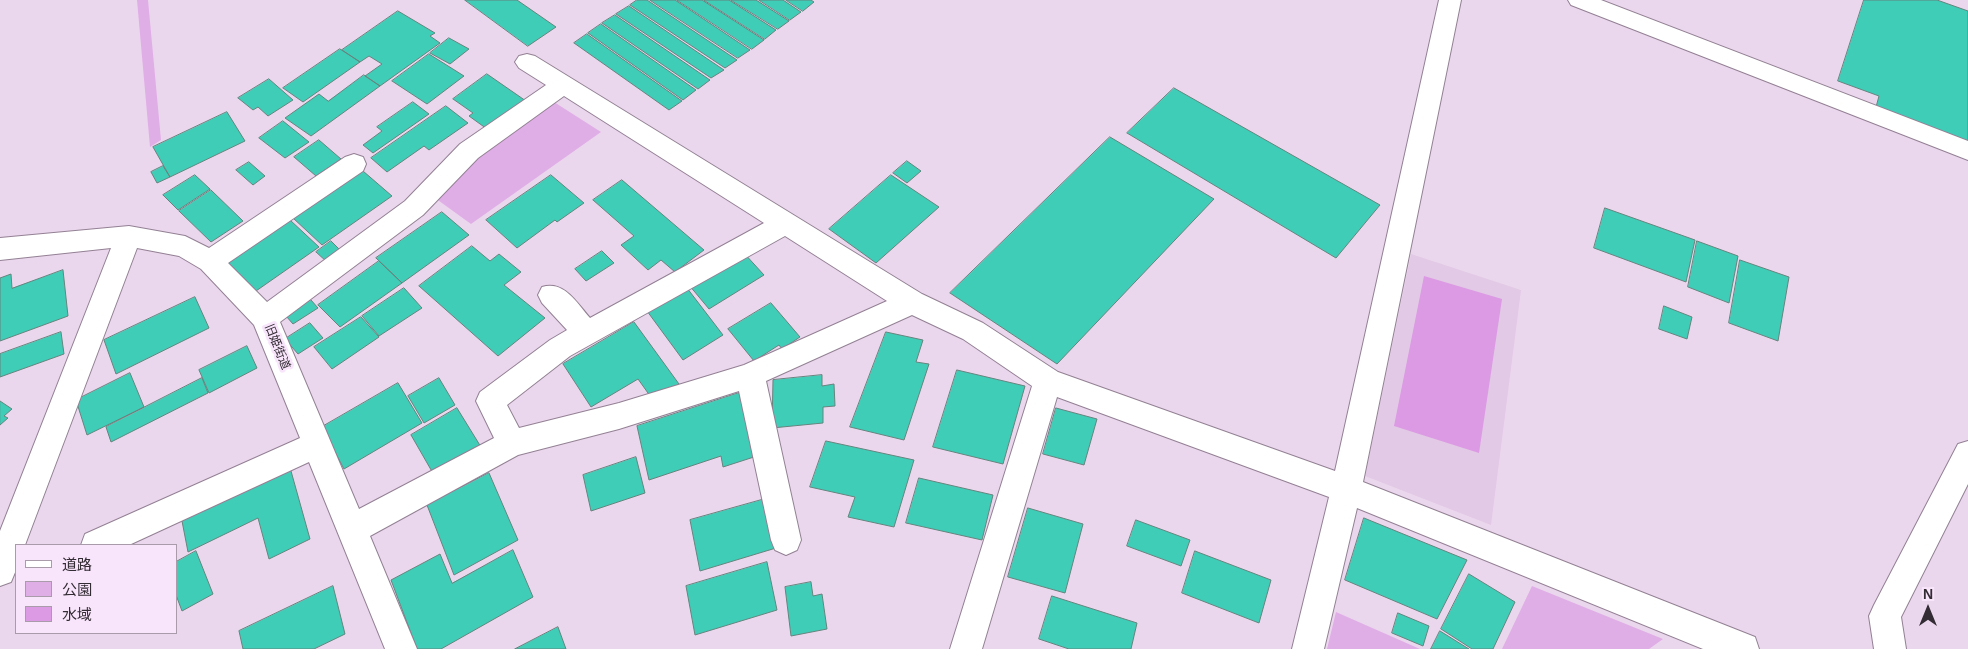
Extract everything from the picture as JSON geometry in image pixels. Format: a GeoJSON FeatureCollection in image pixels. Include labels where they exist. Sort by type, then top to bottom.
{"type":"FeatureCollection","features":[{"type":"Feature","properties":{"kind":"street"},"geometry":{"type":"LineString","coordinates":[[1308,649],[1346,490],[1450,0]]}},
{"type":"Feature","properties":{"kind":"street"},"geometry":{"type":"LineString","coordinates":[[1579,0],[1968,151]]}},
{"type":"Feature","properties":{"kind":"street"},"geometry":{"type":"LineString","coordinates":[[527,62],[912,302],[973,330],[1048,381],[1346,490],[1743,649]]}},
{"type":"Feature","properties":{"kind":"street"},"geometry":{"type":"LineString","coordinates":[[265,318],[414,208],[469,151],[563,85]]}},
{"type":"Feature","properties":{"kind":"street"},"geometry":{"type":"LineString","coordinates":[[210,262],[354,164]]}},
{"type":"Feature","properties":{"kind":"street"},"geometry":{"type":"LineString","coordinates":[[512,443],[490,401],[560,348],[786,223]]}},
{"type":"Feature","properties":{"kind":"street"},"geometry":{"type":"LineString","coordinates":[[0,571],[129,236]]}},
{"type":"Feature","properties":{"kind":"street","name":"旧姫街道"},"geometry":{"type":"LineString","coordinates":[[0,249],[129,236],[185,247],[210,262],[265,318],[401,649]]}},
{"type":"Feature","properties":{"kind":"street"},"geometry":{"type":"LineString","coordinates":[[552,294],[587,333]]}},
{"type":"Feature","properties":{"kind":"street"},"geometry":{"type":"LineString","coordinates":[[352,529],[512,443],[619,416],[750,375],[912,302]]}},
{"type":"Feature","properties":{"kind":"street"},"geometry":{"type":"LineString","coordinates":[[750,375],[786,540]]}},
{"type":"Feature","properties":{"kind":"street"},"geometry":{"type":"LineString","coordinates":[[966,649],[1048,381]]}},
{"type":"Feature","properties":{"kind":"street"},"geometry":{"type":"LineString","coordinates":[[98,544],[317,444]]}},
{"type":"Feature","properties":{"kind":"street"},"geometry":{"type":"LineString","coordinates":[[1890,649],[1885,616],[1968,454]]}},
{"type":"Feature","properties":{"kind":"street"},"geometry":{"type":"LineString","coordinates":[[0,589],[15,582]]}},
{"type":"Feature","properties":{"kind":"shaded area"},"geometry":{"type":"Polygon","coordinates":[[[1411,254],[1521,290],[1491,525],[1365,476],[1411,254]]]}},
{"type":"Feature","properties":{"kind":"green space"},"geometry":{"type":"Polygon","coordinates":[[[137,0],[148,0],[161,140],[150,147],[137,0]]]}},
{"type":"Feature","properties":{"kind":"green space"},"geometry":{"type":"Polygon","coordinates":[[[554,102],[601,132],[471,224],[435,198],[477,154],[554,102]]]}},
{"type":"Feature","properties":{"kind":"green space"},"geometry":{"type":"Polygon","coordinates":[[[1532,586],[1663,639],[1649,649],[1502,649],[1532,586]]]}},
{"type":"Feature","properties":{"kind":"green space"},"geometry":{"type":"Polygon","coordinates":[[[1336,612],[1420,649],[1327,649],[1336,612]]]}},
{"type":"Feature","properties":{"kind":"water"},"geometry":{"type":"Polygon","coordinates":[[[1424,276],[1502,299],[1479,453],[1394,426],[1424,276]]]}},
{"type":"Feature","properties":{"kind":"building"},"geometry":{"type":"Polygon","coordinates":[[[465,0],[517,0],[556,27],[528,46],[465,0]]]}},
{"type":"Feature","properties":{"kind":"building"},"geometry":{"type":"Polygon","coordinates":[[[637,0],[647,0],[737,60],[725,68],[630,5],[637,0]]]}},
{"type":"Feature","properties":{"kind":"building"},"geometry":{"type":"Polygon","coordinates":[[[650,0],[675,0],[750,50],[738,58],[650,0]]]}},
{"type":"Feature","properties":{"kind":"building"},"geometry":{"type":"Polygon","coordinates":[[[677,0],[702,0],[764,40],[752,49],[677,0]]]}},
{"type":"Feature","properties":{"kind":"building"},"geometry":{"type":"Polygon","coordinates":[[[704,0],[729,0],[776,30],[765,39],[704,0]]]}},
{"type":"Feature","properties":{"kind":"building"},"geometry":{"type":"Polygon","coordinates":[[[731,0],[756,0],[789,21],[778,29],[731,0]]]}},
{"type":"Feature","properties":{"kind":"building"},"geometry":{"type":"Polygon","coordinates":[[[759,0],[783,0],[801,12],[790,20],[759,0]]]}},
{"type":"Feature","properties":{"kind":"building"},"geometry":{"type":"Polygon","coordinates":[[[786,0],[811,0],[814,2],[803,11],[786,0]]]}},
{"type":"Feature","properties":{"kind":"building"},"geometry":{"type":"Polygon","coordinates":[[[1864,0],[1937,0],[1968,11],[1968,141],[1876,107],[1879,96],[1838,81],[1864,0]]]}},
{"type":"Feature","properties":{"kind":"building"},"geometry":{"type":"Polygon","coordinates":[[[629,6],[724,70],[711,78],[616,14],[629,6]]]}},
{"type":"Feature","properties":{"kind":"building"},"geometry":{"type":"Polygon","coordinates":[[[398,11],[435,33],[430,36],[440,43],[380,86],[365,76],[382,64],[369,56],[360,62],[342,50],[398,11]]]}},
{"type":"Feature","properties":{"kind":"building"},"geometry":{"type":"Polygon","coordinates":[[[615,15],[710,80],[698,89],[602,23],[615,15]]]}},
{"type":"Feature","properties":{"kind":"building"},"geometry":{"type":"Polygon","coordinates":[[[601,24],[696,90],[683,100],[588,33],[601,24]]]}},
{"type":"Feature","properties":{"kind":"building"},"geometry":{"type":"Polygon","coordinates":[[[587,34],[682,101],[669,110],[574,43],[587,34]]]}},
{"type":"Feature","properties":{"kind":"building"},"geometry":{"type":"Polygon","coordinates":[[[449,38],[469,49],[450,64],[430,53],[449,38]]]}},
{"type":"Feature","properties":{"kind":"building"},"geometry":{"type":"Polygon","coordinates":[[[340,49],[360,62],[303,102],[283,88],[340,49]]]}},
{"type":"Feature","properties":{"kind":"building"},"geometry":{"type":"Polygon","coordinates":[[[429,54],[464,76],[427,104],[392,81],[429,54]]]}},
{"type":"Feature","properties":{"kind":"building"},"geometry":{"type":"Polygon","coordinates":[[[487,74],[526,101],[487,129],[469,116],[473,113],[453,99],[487,74]]]}},
{"type":"Feature","properties":{"kind":"building"},"geometry":{"type":"Polygon","coordinates":[[[364,75],[380,86],[311,136],[285,118],[319,94],[328,101],[364,75]]]}},
{"type":"Feature","properties":{"kind":"building"},"geometry":{"type":"Polygon","coordinates":[[[269,79],[293,100],[268,116],[258,107],[253,110],[238,98],[269,79]]]}},
{"type":"Feature","properties":{"kind":"building"},"geometry":{"type":"Polygon","coordinates":[[[1174,88],[1380,205],[1336,258],[1127,133],[1174,88]]]}},
{"type":"Feature","properties":{"kind":"building"},"geometry":{"type":"Polygon","coordinates":[[[413,102],[429,114],[373,153],[363,145],[382,131],[377,127],[413,102]]]}},
{"type":"Feature","properties":{"kind":"building"},"geometry":{"type":"Polygon","coordinates":[[[446,106],[468,123],[429,150],[424,146],[387,172],[371,158],[446,106]]]}},
{"type":"Feature","properties":{"kind":"building"},"geometry":{"type":"Polygon","coordinates":[[[227,112],[245,141],[170,177],[153,147],[227,112]]]}},
{"type":"Feature","properties":{"kind":"building"},"geometry":{"type":"Polygon","coordinates":[[[283,121],[309,142],[285,158],[259,138],[283,121]]]}},
{"type":"Feature","properties":{"kind":"building"},"geometry":{"type":"Polygon","coordinates":[[[1110,137],[1214,199],[1057,364],[950,293],[1110,137]]]}},
{"type":"Feature","properties":{"kind":"building"},"geometry":{"type":"Polygon","coordinates":[[[319,140],[341,159],[316,176],[294,157],[319,140]]]}},
{"type":"Feature","properties":{"kind":"building"},"geometry":{"type":"Polygon","coordinates":[[[907,161],[921,171],[907,183],[893,173],[907,161]]]}},
{"type":"Feature","properties":{"kind":"building"},"geometry":{"type":"Polygon","coordinates":[[[249,162],[265,176],[253,185],[236,170],[249,162]]]}},
{"type":"Feature","properties":{"kind":"building"},"geometry":{"type":"Polygon","coordinates":[[[163,166],[170,177],[157,183],[151,172],[163,166]]]}},
{"type":"Feature","properties":{"kind":"building"},"geometry":{"type":"Polygon","coordinates":[[[363,171],[392,196],[322,245],[293,218],[363,171]]]}},
{"type":"Feature","properties":{"kind":"building"},"geometry":{"type":"Polygon","coordinates":[[[195,175],[210,189],[178,210],[163,195],[195,175]]]}},
{"type":"Feature","properties":{"kind":"building"},"geometry":{"type":"Polygon","coordinates":[[[551,175],[584,203],[557,222],[555,220],[517,248],[486,220],[551,175]]]}},
{"type":"Feature","properties":{"kind":"building"},"geometry":{"type":"Polygon","coordinates":[[[891,175],[939,207],[876,263],[829,229],[891,175]]]}},
{"type":"Feature","properties":{"kind":"building"},"geometry":{"type":"Polygon","coordinates":[[[622,180],[704,250],[675,272],[661,260],[648,270],[621,245],[634,236],[593,200],[622,180]]]}},
{"type":"Feature","properties":{"kind":"building"},"geometry":{"type":"Polygon","coordinates":[[[211,190],[243,221],[211,242],[179,211],[211,190]]]}},
{"type":"Feature","properties":{"kind":"building"},"geometry":{"type":"Polygon","coordinates":[[[1605,208],[1695,240],[1686,282],[1594,248],[1605,208]]]}},
{"type":"Feature","properties":{"kind":"building"},"geometry":{"type":"Polygon","coordinates":[[[442,212],[469,235],[402,283],[376,258],[442,212]]]}},
{"type":"Feature","properties":{"kind":"building"},"geometry":{"type":"Polygon","coordinates":[[[290,220],[319,247],[256,291],[227,263],[290,220]]]}},
{"type":"Feature","properties":{"kind":"building"},"geometry":{"type":"Polygon","coordinates":[[[331,241],[342,252],[327,262],[316,252],[331,241]]]}},
{"type":"Feature","properties":{"kind":"building"},"geometry":{"type":"Polygon","coordinates":[[[1697,241],[1738,256],[1729,303],[1688,287],[1697,241]]]}},
{"type":"Feature","properties":{"kind":"building"},"geometry":{"type":"Polygon","coordinates":[[[472,246],[490,261],[499,254],[521,272],[504,285],[545,318],[498,356],[419,286],[472,246]]]}},
{"type":"Feature","properties":{"kind":"building"},"geometry":{"type":"Polygon","coordinates":[[[602,251],[614,263],[586,281],[575,269],[602,251]]]}},
{"type":"Feature","properties":{"kind":"building"},"geometry":{"type":"Polygon","coordinates":[[[743,252],[764,275],[709,309],[689,285],[743,252]]]}},
{"type":"Feature","properties":{"kind":"building"},"geometry":{"type":"Polygon","coordinates":[[[1740,260],[1789,277],[1778,341],[1729,323],[1740,260]]]}},
{"type":"Feature","properties":{"kind":"building"},"geometry":{"type":"Polygon","coordinates":[[[379,261],[402,283],[340,327],[318,305],[379,261]]]}},
{"type":"Feature","properties":{"kind":"building"},"geometry":{"type":"Polygon","coordinates":[[[63,270],[68,316],[0,341],[0,278],[11,274],[12,288],[63,270]]]}},
{"type":"Feature","properties":{"kind":"building"},"geometry":{"type":"Polygon","coordinates":[[[404,288],[422,308],[379,336],[362,316],[404,288]]]}},
{"type":"Feature","properties":{"kind":"building"},"geometry":{"type":"Polygon","coordinates":[[[687,288],[723,335],[683,360],[647,311],[687,288]]]}},
{"type":"Feature","properties":{"kind":"building"},"geometry":{"type":"Polygon","coordinates":[[[195,297],[209,328],[116,374],[104,340],[195,297]]]}},
{"type":"Feature","properties":{"kind":"building"},"geometry":{"type":"Polygon","coordinates":[[[311,300],[318,308],[293,324],[286,316],[311,300]]]}},
{"type":"Feature","properties":{"kind":"building"},"geometry":{"type":"Polygon","coordinates":[[[771,303],[800,337],[782,349],[779,345],[754,361],[728,329],[771,303]]]}},
{"type":"Feature","properties":{"kind":"building"},"geometry":{"type":"Polygon","coordinates":[[[1664,306],[1692,317],[1687,339],[1659,329],[1664,306]]]}},
{"type":"Feature","properties":{"kind":"building"},"geometry":{"type":"Polygon","coordinates":[[[361,317],[379,337],[332,369],[314,347],[361,317]]]}},
{"type":"Feature","properties":{"kind":"building"},"geometry":{"type":"Polygon","coordinates":[[[634,322],[679,384],[653,400],[638,379],[591,407],[563,364],[634,322]]]}},
{"type":"Feature","properties":{"kind":"building"},"geometry":{"type":"Polygon","coordinates":[[[310,323],[323,338],[298,354],[285,339],[310,323]]]}},
{"type":"Feature","properties":{"kind":"building"},"geometry":{"type":"Polygon","coordinates":[[[61,332],[64,354],[0,377],[0,354],[61,332]]]}},
{"type":"Feature","properties":{"kind":"building"},"geometry":{"type":"Polygon","coordinates":[[[886,332],[923,340],[916,362],[929,364],[904,440],[850,427],[886,332]]]}},
{"type":"Feature","properties":{"kind":"building"},"geometry":{"type":"Polygon","coordinates":[[[247,346],[257,368],[209,393],[199,370],[247,346]]]}},
{"type":"Feature","properties":{"kind":"building"},"geometry":{"type":"Polygon","coordinates":[[[957,370],[1025,386],[1003,464],[933,447],[957,370]]]}},
{"type":"Feature","properties":{"kind":"building"},"geometry":{"type":"Polygon","coordinates":[[[130,373],[144,407],[87,435],[76,400],[130,373]]]}},
{"type":"Feature","properties":{"kind":"building"},"geometry":{"type":"Polygon","coordinates":[[[822,375],[822,386],[834,384],[835,406],[823,407],[823,423],[772,428],[773,380],[822,375]]]}},
{"type":"Feature","properties":{"kind":"building"},"geometry":{"type":"Polygon","coordinates":[[[202,378],[208,393],[111,442],[106,427],[202,378]]]}},
{"type":"Feature","properties":{"kind":"building"},"geometry":{"type":"Polygon","coordinates":[[[439,378],[455,405],[424,423],[408,396],[439,378]]]}},
{"type":"Feature","properties":{"kind":"building"},"geometry":{"type":"Polygon","coordinates":[[[398,383],[422,423],[344,469],[322,427],[398,383]]]}},
{"type":"Feature","properties":{"kind":"building"},"geometry":{"type":"Polygon","coordinates":[[[739,393],[757,456],[723,467],[721,456],[649,480],[637,426],[739,393]]]}},
{"type":"Feature","properties":{"kind":"building"},"geometry":{"type":"Polygon","coordinates":[[[0,401],[12,409],[4,416],[8,418],[0,425],[0,401]]]}},
{"type":"Feature","properties":{"kind":"building"},"geometry":{"type":"Polygon","coordinates":[[[457,408],[481,447],[434,475],[411,435],[457,408]]]}},
{"type":"Feature","properties":{"kind":"building"},"geometry":{"type":"Polygon","coordinates":[[[1056,408],[1097,419],[1084,465],[1043,454],[1056,408]]]}},
{"type":"Feature","properties":{"kind":"building"},"geometry":{"type":"Polygon","coordinates":[[[826,441],[914,460],[894,527],[848,517],[855,497],[810,487],[826,441]]]}},
{"type":"Feature","properties":{"kind":"building"},"geometry":{"type":"Polygon","coordinates":[[[636,457],[645,493],[591,511],[583,475],[636,457]]]}},
{"type":"Feature","properties":{"kind":"building"},"geometry":{"type":"Polygon","coordinates":[[[291,471],[310,539],[269,559],[258,518],[188,552],[182,521],[291,471]]]}},
{"type":"Feature","properties":{"kind":"building"},"geometry":{"type":"Polygon","coordinates":[[[489,473],[518,540],[454,575],[427,505],[489,473]]]}},
{"type":"Feature","properties":{"kind":"building"},"geometry":{"type":"Polygon","coordinates":[[[919,478],[993,495],[982,540],[906,523],[919,478]]]}},
{"type":"Feature","properties":{"kind":"building"},"geometry":{"type":"Polygon","coordinates":[[[765,499],[776,548],[700,571],[690,520],[765,499]]]}},
{"type":"Feature","properties":{"kind":"building"},"geometry":{"type":"Polygon","coordinates":[[[1028,508],[1083,524],[1065,593],[1008,577],[1028,508]]]}},
{"type":"Feature","properties":{"kind":"building"},"geometry":{"type":"Polygon","coordinates":[[[1364,518],[1467,560],[1437,619],[1345,580],[1364,518]]]}},
{"type":"Feature","properties":{"kind":"building"},"geometry":{"type":"Polygon","coordinates":[[[1136,520],[1190,540],[1181,566],[1127,546],[1136,520]]]}},
{"type":"Feature","properties":{"kind":"building"},"geometry":{"type":"Polygon","coordinates":[[[513,550],[533,597],[441,649],[417,649],[391,580],[440,554],[452,583],[513,550]]]}},
{"type":"Feature","properties":{"kind":"building"},"geometry":{"type":"Polygon","coordinates":[[[196,551],[213,594],[182,611],[178,600],[178,561],[196,551]]]}},
{"type":"Feature","properties":{"kind":"building"},"geometry":{"type":"Polygon","coordinates":[[[1195,551],[1271,580],[1259,623],[1182,593],[1195,551]]]}},
{"type":"Feature","properties":{"kind":"building"},"geometry":{"type":"Polygon","coordinates":[[[767,562],[777,610],[695,635],[686,586],[767,562]]]}},
{"type":"Feature","properties":{"kind":"building"},"geometry":{"type":"Polygon","coordinates":[[[1469,574],[1515,602],[1493,649],[1472,649],[1441,629],[1469,574]]]}},
{"type":"Feature","properties":{"kind":"building"},"geometry":{"type":"Polygon","coordinates":[[[811,582],[813,596],[822,594],[827,629],[791,636],[785,587],[811,582]]]}},
{"type":"Feature","properties":{"kind":"building"},"geometry":{"type":"Polygon","coordinates":[[[333,586],[345,634],[314,649],[243,649],[239,631],[333,586]]]}},
{"type":"Feature","properties":{"kind":"building"},"geometry":{"type":"Polygon","coordinates":[[[1052,596],[1137,623],[1131,649],[1069,649],[1039,639],[1052,596]]]}},
{"type":"Feature","properties":{"kind":"building"},"geometry":{"type":"Polygon","coordinates":[[[1398,613],[1429,626],[1423,646],[1392,633],[1398,613]]]}},
{"type":"Feature","properties":{"kind":"building"},"geometry":{"type":"Polygon","coordinates":[[[558,627],[566,649],[515,649],[558,627]]]}},
{"type":"Feature","properties":{"kind":"building"},"geometry":{"type":"Polygon","coordinates":[[[1440,631],[1469,649],[1431,649],[1440,631]]]}}]}
